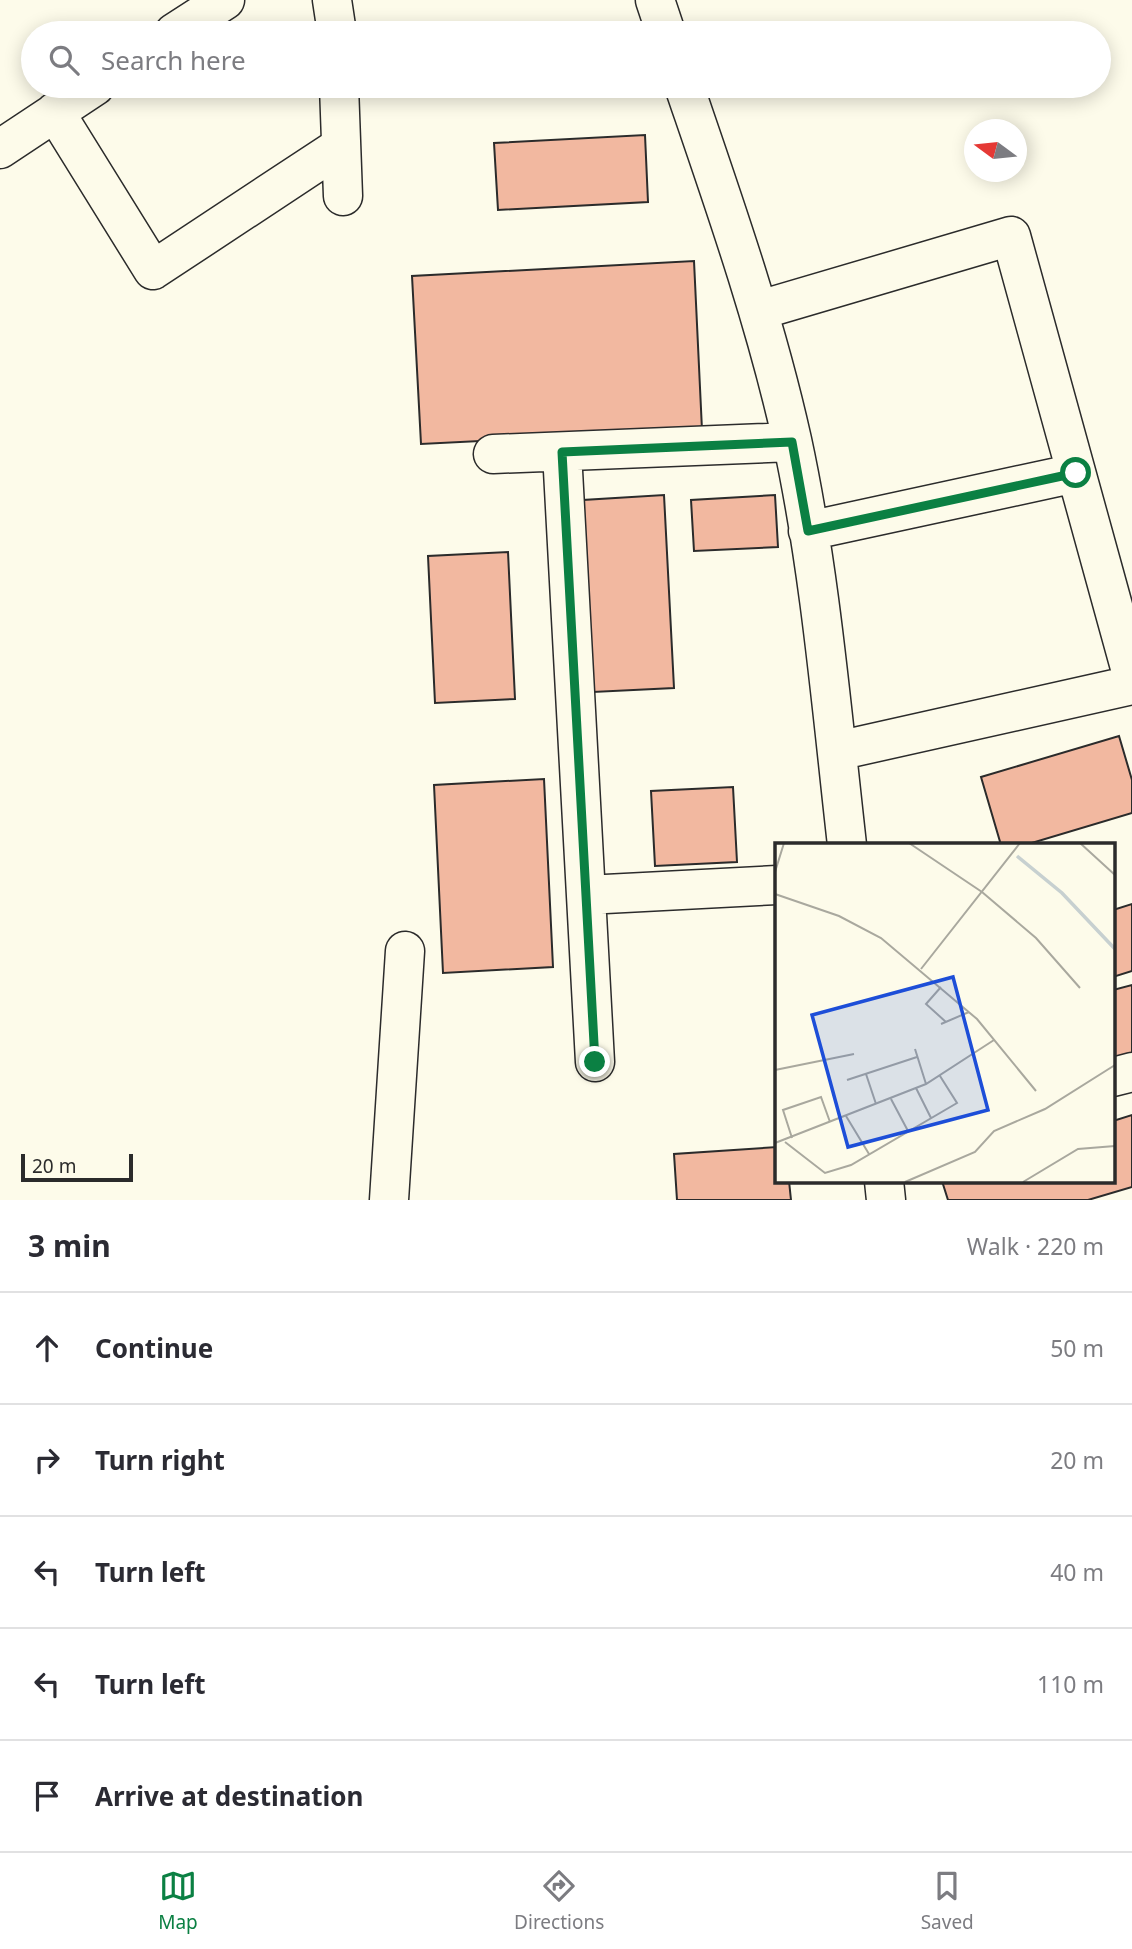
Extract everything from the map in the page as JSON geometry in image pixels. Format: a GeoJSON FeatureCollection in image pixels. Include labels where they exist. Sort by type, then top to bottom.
{"type":"FeatureCollection","features":[{"type":"Feature","properties":{"kind":"street"},"geometry":{"type":"LineString","coordinates":[[193,21],[225,0]]}},
{"type":"Feature","properties":{"kind":"street"},"geometry":{"type":"LineString","coordinates":[[332,0],[335,21]]}},
{"type":"Feature","properties":{"kind":"street"},"geometry":{"type":"LineString","coordinates":[[654,0],[662,21]]}},
{"type":"Feature","properties":{"kind":"street"},"geometry":{"type":"LineString","coordinates":[[0,149],[77,98]]}},
{"type":"Feature","properties":{"kind":"street"},"geometry":{"type":"LineString","coordinates":[[339,98],[343,196]]}},
{"type":"Feature","properties":{"kind":"street"},"geometry":{"type":"LineString","coordinates":[[688,98],[760,310],[792,442],[808,531],[847,843]]}},
{"type":"Feature","properties":{"kind":"street"},"geometry":{"type":"LineString","coordinates":[[55,112],[153,270],[341,146]]}},
{"type":"Feature","properties":{"kind":"street"},"geometry":{"type":"LineString","coordinates":[[760,310],[1012,236],[1132,675]]}},
{"type":"Feature","properties":{"kind":"street"},"geometry":{"type":"LineString","coordinates":[[493,454],[792,442]]}},
{"type":"Feature","properties":{"kind":"street"},"geometry":{"type":"LineString","coordinates":[[562,452],[595,1062]]}},
{"type":"Feature","properties":{"kind":"street"},"geometry":{"type":"LineString","coordinates":[[808,531],[1076,473]]}},
{"type":"Feature","properties":{"kind":"street"},"geometry":{"type":"LineString","coordinates":[[836,751],[1132,685]]}},
{"type":"Feature","properties":{"kind":"street"},"geometry":{"type":"LineString","coordinates":[[586,895],[775,885]]}},
{"type":"Feature","properties":{"kind":"street"},"geometry":{"type":"LineString","coordinates":[[389,1200],[405,951]]}},
{"type":"Feature","properties":{"kind":"street"},"geometry":{"type":"LineString","coordinates":[[1114,1077],[1132,1072]]}},
{"type":"Feature","properties":{"kind":"street"},"geometry":{"type":"LineString","coordinates":[[884,1182],[886,1200]]}},
{"type":"Feature","properties":{"kind":"building"},"geometry":{"type":"Polygon","coordinates":[[[645,135],[648,202],[498,210],[494,143],[645,135]]]}},
{"type":"Feature","properties":{"kind":"building"},"geometry":{"type":"Polygon","coordinates":[[[694,261],[702,430],[421,444],[412,276],[694,261]]]}},
{"type":"Feature","properties":{"kind":"building"},"geometry":{"type":"Polygon","coordinates":[[[664,495],[674,688],[593,692],[583,500],[664,495]]]}},
{"type":"Feature","properties":{"kind":"building"},"geometry":{"type":"Polygon","coordinates":[[[775,495],[778,547],[694,551],[691,500],[775,495]]]}},
{"type":"Feature","properties":{"kind":"building"},"geometry":{"type":"Polygon","coordinates":[[[508,552],[515,699],[435,703],[428,556],[508,552]]]}},
{"type":"Feature","properties":{"kind":"building"},"geometry":{"type":"Polygon","coordinates":[[[1119,736],[1132,780],[1132,813],[1032,843],[1000,843],[981,777],[1119,736]]]}},
{"type":"Feature","properties":{"kind":"building"},"geometry":{"type":"Polygon","coordinates":[[[544,779],[553,967],[443,973],[434,785],[544,779]]]}},
{"type":"Feature","properties":{"kind":"building"},"geometry":{"type":"Polygon","coordinates":[[[733,787],[737,862],[655,866],[651,791],[733,787]]]}},
{"type":"Feature","properties":{"kind":"building"},"geometry":{"type":"Polygon","coordinates":[[[1132,904],[1132,971],[1114,977],[1114,910],[1132,904]]]}},
{"type":"Feature","properties":{"kind":"building"},"geometry":{"type":"Polygon","coordinates":[[[1132,985],[1132,1063],[1114,1069],[1114,990],[1132,985]]]}},
{"type":"Feature","properties":{"kind":"building"},"geometry":{"type":"Polygon","coordinates":[[[1132,1115],[1132,1187],[1088,1200],[948,1200],[942,1182],[1114,1182],[1114,1121],[1132,1115]]]}},
{"type":"Feature","properties":{"kind":"building"},"geometry":{"type":"Polygon","coordinates":[[[775,1147],[775,1182],[789,1182],[791,1200],[677,1200],[674,1154],[775,1147]]]}},
{"type":"Feature","properties":{"kind":"route"},"geometry":{"type":"LineString","coordinates":[[595,1062],[562,452],[792,442],[808,531],[1076,473]]}}]}
